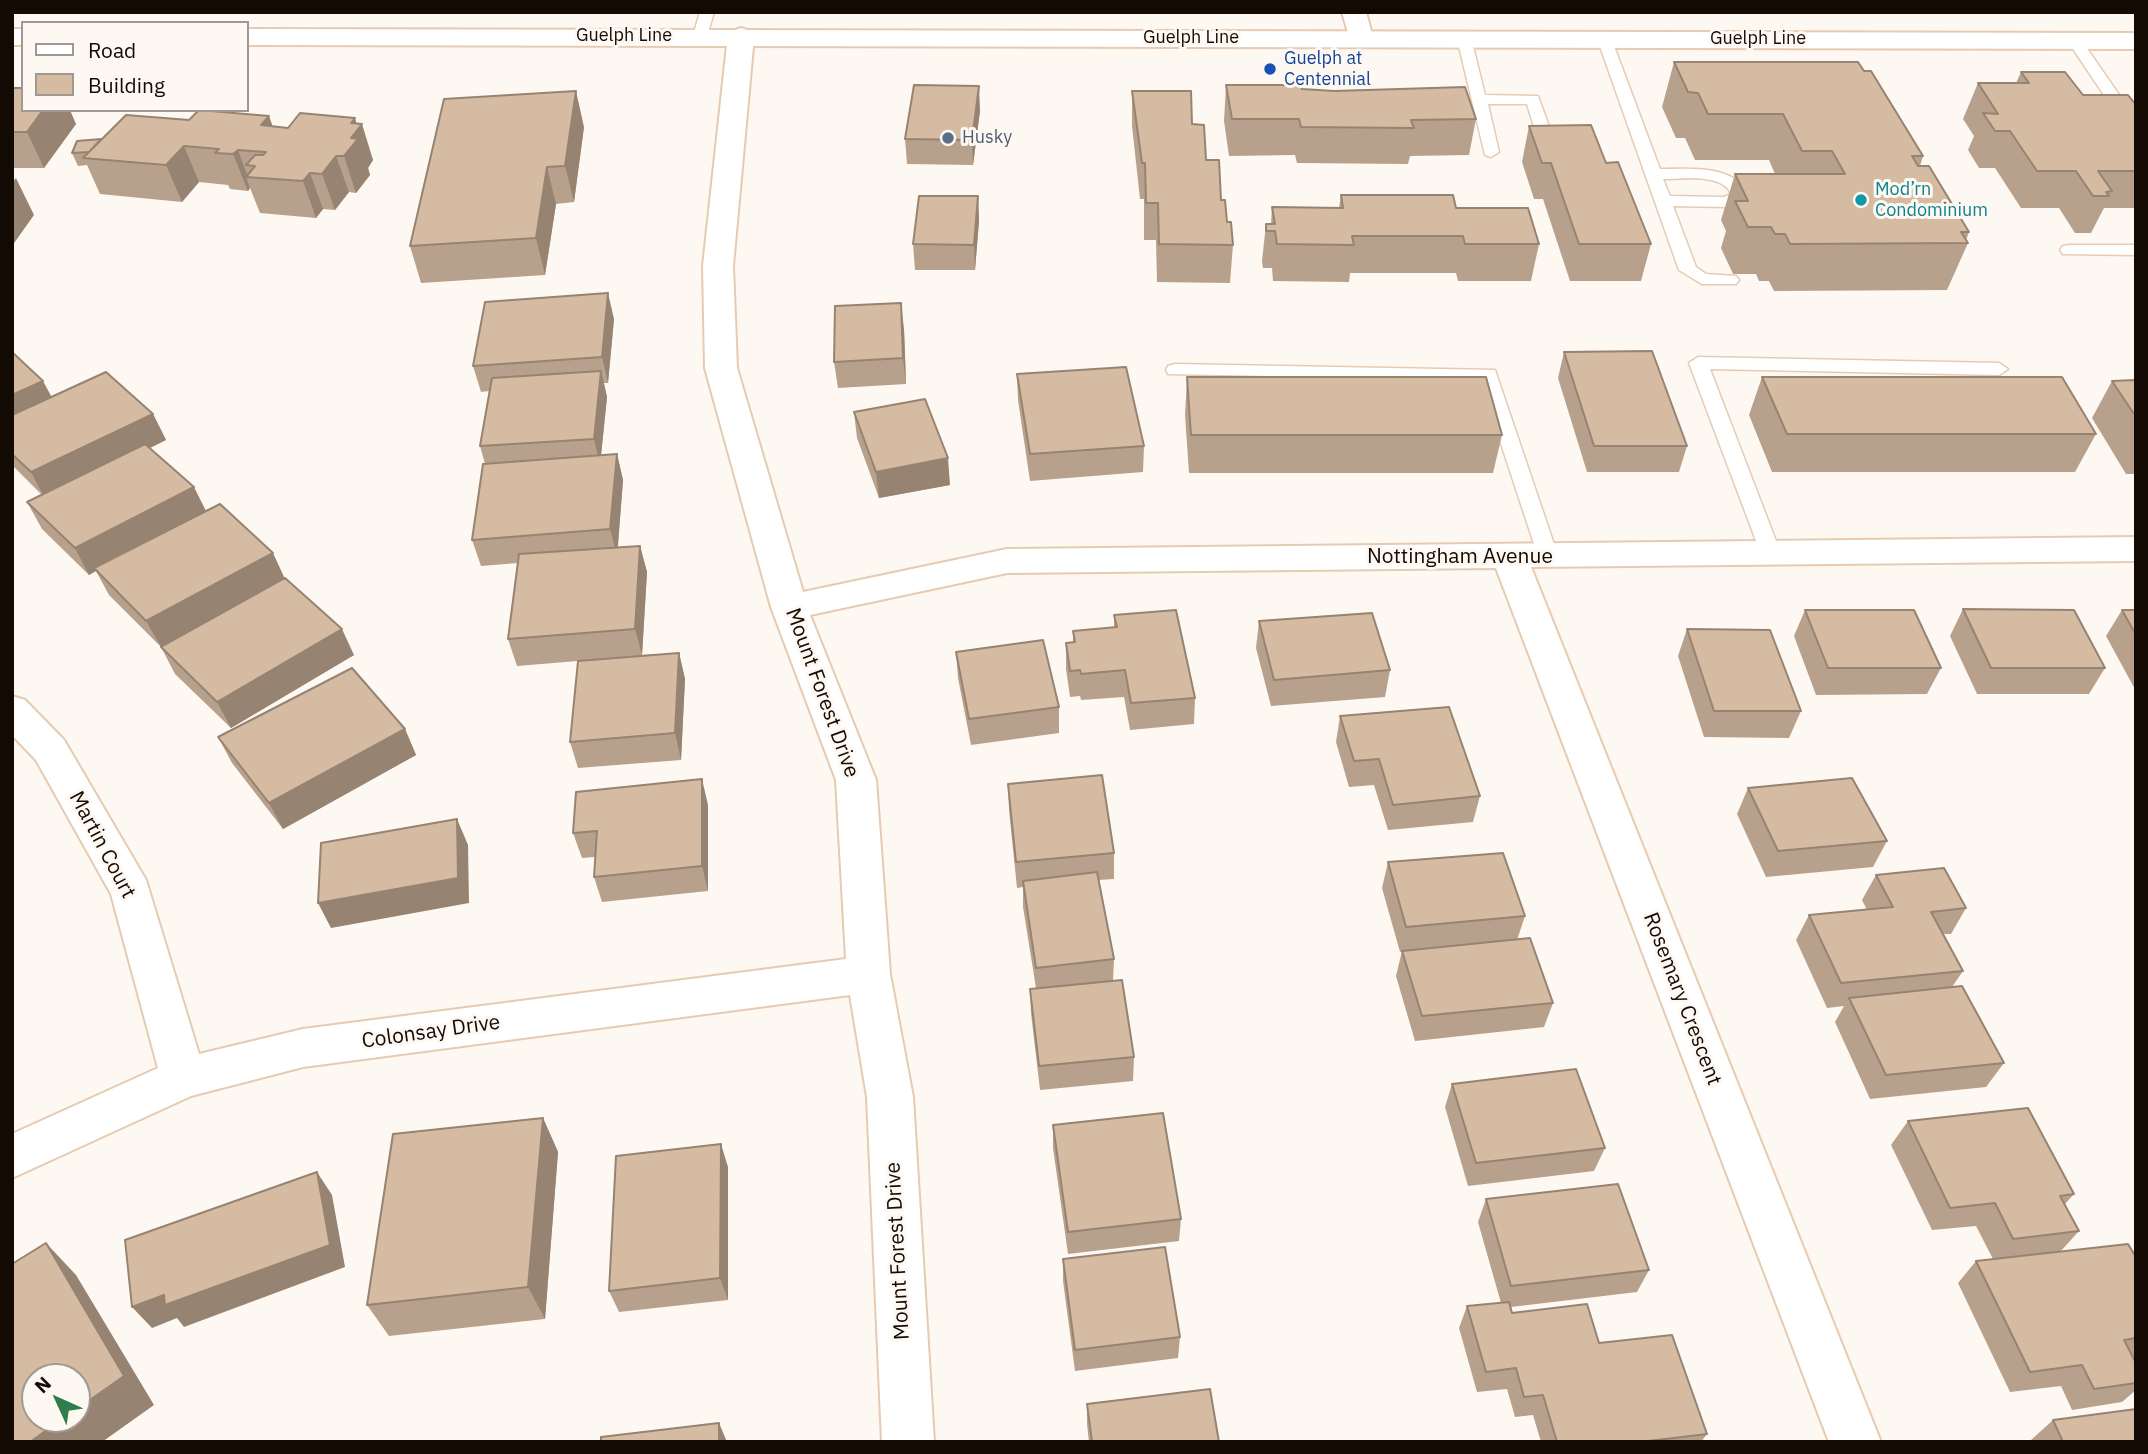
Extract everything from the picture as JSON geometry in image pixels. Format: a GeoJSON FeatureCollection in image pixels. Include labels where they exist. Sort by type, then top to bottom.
{"type":"FeatureCollection","features":[{"type":"Feature","properties":{"kind":"street"},"geometry":{"type":"LineString","coordinates":[[1354,12],[1360,38]]}},
{"type":"Feature","properties":{"kind":"street","name":"Guelph Line"},"geometry":{"type":"LineString","coordinates":[[248,37],[704,24],[741,36],[2136,41]]}},
{"type":"Feature","properties":{"kind":"street","name":"Mount Forest Drive"},"geometry":{"type":"LineString","coordinates":[[741,36],[718,266],[721,368],[789,607],[856,780],[867,974],[890,1097],[908,1442]]}},
{"type":"Feature","properties":{"kind":"street","name":"Nottingham Avenue"},"geometry":{"type":"LineString","coordinates":[[789,607],[1007,561],[2136,549]]}},
{"type":"Feature","properties":{"kind":"street","name":"Rosemary Crescent"},"geometry":{"type":"LineString","coordinates":[[1528,556],[1855,1442]]}},
{"type":"Feature","properties":{"kind":"street","name":"Martin Court"},"geometry":{"type":"LineString","coordinates":[[12,709],[50,750],[131,892],[183,1078]]}},
{"type":"Feature","properties":{"kind":"street","name":"Colonsay Drive"},"geometry":{"type":"LineString","coordinates":[[12,1157],[183,1078],[303,1048],[867,974]]}},
{"type":"Feature","properties":{"kind":"lane"},"geometry":{"type":"LineString","coordinates":[[1464,38],[1491,152]]}},
{"type":"Feature","properties":{"kind":"lane"},"geometry":{"type":"LineString","coordinates":[[1604,38],[1688,270],[1702,279],[1730,280]]}},
{"type":"Feature","properties":{"kind":"lane"},"geometry":{"type":"LineString","coordinates":[[2074,40],[2136,131]]}},
{"type":"Feature","properties":{"kind":"lane"},"geometry":{"type":"LineString","coordinates":[[1478,100],[1533,99],[1547,143]]}},
{"type":"Feature","properties":{"kind":"lane"},"geometry":{"type":"LineString","coordinates":[[1652,174],[1720,177],[1731,181],[1740,191],[1739,197],[1726,202],[1662,201]]}},
{"type":"Feature","properties":{"kind":"lane"},"geometry":{"type":"LineString","coordinates":[[2069,250],[2136,250]]}},
{"type":"Feature","properties":{"kind":"lane"},"geometry":{"type":"LineString","coordinates":[[1771,554],[1698,363],[1998,369]]}},
{"type":"Feature","properties":{"kind":"lane"},"geometry":{"type":"LineString","coordinates":[[1175,370],[1488,374],[1528,556]]}},
{"type":"Feature","properties":{"kind":"building"},"geometry":{"type":"Polygon","coordinates":[[[1674,62],[1858,62],[1864,71],[1871,71],[1923,156],[1912,156],[1918,166],[1929,166],[1969,232],[1961,232],[1968,243],[1790,244],[1785,234],[1775,234],[1771,227],[1748,227],[1735,201],[1748,201],[1735,174],[1845,174],[1832,151],[1802,151],[1783,114],[1708,114],[1698,93],[1688,92],[1674,62]]]}},
{"type":"Feature","properties":{"kind":"building"},"geometry":{"type":"Polygon","coordinates":[[[2021,72],[2065,72],[2083,95],[2128,95],[2136,105],[2136,171],[2098,171],[2112,191],[2106,192],[2109,196],[2093,196],[2076,171],[2037,171],[2010,131],[1995,131],[1983,113],[1998,114],[1978,83],[2029,83],[2021,72]]]}},
{"type":"Feature","properties":{"kind":"building"},"geometry":{"type":"Polygon","coordinates":[[[914,85],[979,86],[972,140],[905,139],[914,85]]]}},
{"type":"Feature","properties":{"kind":"building"},"geometry":{"type":"Polygon","coordinates":[[[1226,85],[1301,85],[1302,89],[1334,91],[1465,87],[1476,119],[1411,120],[1414,128],[1301,127],[1299,119],[1232,119],[1226,85]]]}},
{"type":"Feature","properties":{"kind":"building"},"geometry":{"type":"Polygon","coordinates":[[[12,88],[21,88],[21,112],[42,112],[27,132],[12,132],[12,88]]]}},
{"type":"Feature","properties":{"kind":"building"},"geometry":{"type":"Polygon","coordinates":[[[576,91],[565,166],[547,167],[536,238],[410,246],[444,99],[576,91]]]}},
{"type":"Feature","properties":{"kind":"building"},"geometry":{"type":"Polygon","coordinates":[[[1132,91],[1191,91],[1192,124],[1204,125],[1206,160],[1219,160],[1221,200],[1225,200],[1227,222],[1231,222],[1233,245],[1159,244],[1158,203],[1146,203],[1145,163],[1142,163],[1132,91]]]}},
{"type":"Feature","properties":{"kind":"building"},"geometry":{"type":"Polygon","coordinates":[[[197,112],[222,112],[269,116],[261,125],[288,128],[300,113],[355,118],[351,123],[362,124],[351,138],[358,139],[344,156],[336,156],[322,174],[310,173],[303,181],[246,177],[255,166],[246,165],[255,155],[263,155],[266,152],[238,150],[233,154],[215,153],[219,149],[184,146],[166,165],[83,158],[126,115],[189,120],[197,112]]]}},
{"type":"Feature","properties":{"kind":"building"},"geometry":{"type":"Polygon","coordinates":[[[1591,125],[1606,163],[1618,162],[1651,244],[1579,244],[1551,163],[1542,163],[1529,126],[1591,125]]]}},
{"type":"Feature","properties":{"kind":"building"},"geometry":{"type":"Polygon","coordinates":[[[101,139],[89,152],[72,153],[77,141],[101,139]]]}},
{"type":"Feature","properties":{"kind":"building"},"geometry":{"type":"Polygon","coordinates":[[[1341,195],[1453,195],[1456,208],[1528,208],[1539,244],[1465,244],[1463,236],[1352,236],[1354,245],[1277,244],[1275,231],[1266,231],[1266,224],[1275,224],[1272,207],[1343,208],[1341,195]]]}},
{"type":"Feature","properties":{"kind":"building"},"geometry":{"type":"Polygon","coordinates":[[[919,196],[978,196],[974,245],[913,244],[919,196]]]}},
{"type":"Feature","properties":{"kind":"building"},"geometry":{"type":"Polygon","coordinates":[[[608,293],[602,357],[473,366],[485,302],[608,293]]]}},
{"type":"Feature","properties":{"kind":"building"},"geometry":{"type":"Polygon","coordinates":[[[901,303],[903,358],[834,362],[835,306],[901,303]]]}},
{"type":"Feature","properties":{"kind":"building"},"geometry":{"type":"Polygon","coordinates":[[[1652,351],[1687,446],[1594,446],[1564,352],[1652,351]]]}},
{"type":"Feature","properties":{"kind":"building"},"geometry":{"type":"Polygon","coordinates":[[[12,352],[43,381],[12,395],[12,352]]]}},
{"type":"Feature","properties":{"kind":"building"},"geometry":{"type":"Polygon","coordinates":[[[1126,367],[1144,446],[1030,454],[1017,374],[1126,367]]]}},
{"type":"Feature","properties":{"kind":"building"},"geometry":{"type":"Polygon","coordinates":[[[601,371],[594,439],[480,446],[492,378],[601,371]]]}},
{"type":"Feature","properties":{"kind":"building"},"geometry":{"type":"Polygon","coordinates":[[[106,372],[153,414],[31,472],[12,454],[12,415],[106,372]]]}},
{"type":"Feature","properties":{"kind":"building"},"geometry":{"type":"Polygon","coordinates":[[[1187,377],[1486,377],[1502,435],[1191,435],[1187,377]]]}},
{"type":"Feature","properties":{"kind":"building"},"geometry":{"type":"Polygon","coordinates":[[[1762,377],[2062,377],[2096,434],[1787,434],[1762,377]]]}},
{"type":"Feature","properties":{"kind":"building"},"geometry":{"type":"Polygon","coordinates":[[[2136,380],[2136,417],[2112,381],[2136,380]]]}},
{"type":"Feature","properties":{"kind":"building"},"geometry":{"type":"Polygon","coordinates":[[[925,399],[948,458],[876,472],[854,412],[925,399]]]}},
{"type":"Feature","properties":{"kind":"building"},"geometry":{"type":"Polygon","coordinates":[[[145,444],[194,487],[75,548],[27,502],[145,444]]]}},
{"type":"Feature","properties":{"kind":"building"},"geometry":{"type":"Polygon","coordinates":[[[617,454],[610,529],[472,540],[483,464],[617,454]]]}},
{"type":"Feature","properties":{"kind":"building"},"geometry":{"type":"Polygon","coordinates":[[[220,504],[273,553],[146,621],[94,568],[220,504]]]}},
{"type":"Feature","properties":{"kind":"building"},"geometry":{"type":"Polygon","coordinates":[[[640,546],[635,629],[508,639],[519,554],[640,546]]]}},
{"type":"Feature","properties":{"kind":"building"},"geometry":{"type":"Polygon","coordinates":[[[285,578],[342,629],[217,702],[161,647],[285,578]]]}},
{"type":"Feature","properties":{"kind":"building"},"geometry":{"type":"Polygon","coordinates":[[[1963,609],[2074,610],[2105,668],[1991,668],[1963,609]]]}},
{"type":"Feature","properties":{"kind":"building"},"geometry":{"type":"Polygon","coordinates":[[[1176,610],[1195,698],[1131,703],[1125,670],[1081,674],[1080,670],[1070,671],[1066,643],[1075,642],[1073,631],[1117,627],[1114,615],[1176,610]]]}},
{"type":"Feature","properties":{"kind":"building"},"geometry":{"type":"Polygon","coordinates":[[[1805,610],[1914,610],[1941,668],[1828,668],[1805,610]]]}},
{"type":"Feature","properties":{"kind":"building"},"geometry":{"type":"Polygon","coordinates":[[[2122,610],[2136,610],[2136,635],[2122,610]]]}},
{"type":"Feature","properties":{"kind":"building"},"geometry":{"type":"Polygon","coordinates":[[[1372,613],[1390,670],[1274,680],[1259,621],[1372,613]]]}},
{"type":"Feature","properties":{"kind":"building"},"geometry":{"type":"Polygon","coordinates":[[[1687,629],[1770,630],[1801,711],[1714,711],[1687,629]]]}},
{"type":"Feature","properties":{"kind":"building"},"geometry":{"type":"Polygon","coordinates":[[[1043,640],[1059,707],[969,719],[956,652],[1043,640]]]}},
{"type":"Feature","properties":{"kind":"building"},"geometry":{"type":"Polygon","coordinates":[[[679,653],[675,733],[570,742],[578,661],[679,653]]]}},
{"type":"Feature","properties":{"kind":"building"},"geometry":{"type":"Polygon","coordinates":[[[352,668],[405,729],[269,803],[218,737],[352,668]]]}},
{"type":"Feature","properties":{"kind":"building"},"geometry":{"type":"Polygon","coordinates":[[[1449,707],[1480,796],[1393,805],[1379,759],[1354,761],[1340,716],[1449,707]]]}},
{"type":"Feature","properties":{"kind":"building"},"geometry":{"type":"Polygon","coordinates":[[[1102,775],[1114,853],[1016,862],[1008,784],[1102,775]]]}},
{"type":"Feature","properties":{"kind":"building"},"geometry":{"type":"Polygon","coordinates":[[[1852,778],[1887,841],[1778,851],[1748,788],[1852,778]]]}},
{"type":"Feature","properties":{"kind":"building"},"geometry":{"type":"Polygon","coordinates":[[[702,779],[702,866],[594,877],[597,831],[573,833],[576,792],[702,779]]]}},
{"type":"Feature","properties":{"kind":"building"},"geometry":{"type":"Polygon","coordinates":[[[457,819],[458,878],[318,903],[321,843],[457,819]]]}},
{"type":"Feature","properties":{"kind":"building"},"geometry":{"type":"Polygon","coordinates":[[[1503,853],[1525,916],[1406,927],[1388,862],[1503,853]]]}},
{"type":"Feature","properties":{"kind":"building"},"geometry":{"type":"Polygon","coordinates":[[[1944,868],[1966,908],[1931,912],[1963,971],[1841,983],[1809,915],[1893,907],[1876,875],[1944,868]]]}},
{"type":"Feature","properties":{"kind":"building"},"geometry":{"type":"Polygon","coordinates":[[[1097,872],[1114,959],[1036,968],[1023,881],[1097,872]]]}},
{"type":"Feature","properties":{"kind":"building"},"geometry":{"type":"Polygon","coordinates":[[[1530,938],[1553,1003],[1422,1016],[1402,951],[1530,938]]]}},
{"type":"Feature","properties":{"kind":"building"},"geometry":{"type":"Polygon","coordinates":[[[1122,980],[1134,1057],[1039,1066],[1030,989],[1122,980]]]}},
{"type":"Feature","properties":{"kind":"building"},"geometry":{"type":"Polygon","coordinates":[[[1962,986],[2004,1063],[1886,1075],[1849,998],[1962,986]]]}},
{"type":"Feature","properties":{"kind":"building"},"geometry":{"type":"Polygon","coordinates":[[[1576,1069],[1605,1148],[1476,1163],[1452,1084],[1576,1069]]]}},
{"type":"Feature","properties":{"kind":"building"},"geometry":{"type":"Polygon","coordinates":[[[2028,1108],[2074,1194],[2060,1196],[2079,1231],[2013,1239],[1995,1203],[1950,1208],[1908,1121],[2028,1108]]]}},
{"type":"Feature","properties":{"kind":"building"},"geometry":{"type":"Polygon","coordinates":[[[1163,1113],[1181,1219],[1068,1232],[1053,1125],[1163,1113]]]}},
{"type":"Feature","properties":{"kind":"building"},"geometry":{"type":"Polygon","coordinates":[[[543,1118],[528,1287],[367,1305],[393,1134],[543,1118]]]}},
{"type":"Feature","properties":{"kind":"building"},"geometry":{"type":"Polygon","coordinates":[[[721,1144],[720,1278],[609,1291],[616,1156],[721,1144]]]}},
{"type":"Feature","properties":{"kind":"building"},"geometry":{"type":"Polygon","coordinates":[[[317,1172],[330,1245],[165,1305],[164,1295],[132,1307],[125,1240],[317,1172]]]}},
{"type":"Feature","properties":{"kind":"building"},"geometry":{"type":"Polygon","coordinates":[[[1618,1184],[1649,1270],[1511,1286],[1486,1199],[1618,1184]]]}},
{"type":"Feature","properties":{"kind":"building"},"geometry":{"type":"Polygon","coordinates":[[[46,1243],[124,1376],[91,1399],[91,1363],[21,1363],[21,1433],[43,1433],[30,1442],[12,1442],[12,1264],[46,1243]]]}},
{"type":"Feature","properties":{"kind":"building"},"geometry":{"type":"Polygon","coordinates":[[[2128,1244],[2136,1257],[2136,1338],[2124,1340],[2136,1363],[2136,1383],[2094,1389],[2082,1365],[2030,1372],[1976,1261],[2128,1244]]]}},
{"type":"Feature","properties":{"kind":"building"},"geometry":{"type":"Polygon","coordinates":[[[1165,1247],[1180,1337],[1075,1350],[1063,1259],[1165,1247]]]}},
{"type":"Feature","properties":{"kind":"building"},"geometry":{"type":"Polygon","coordinates":[[[1509,1302],[1512,1313],[1587,1304],[1599,1343],[1672,1335],[1707,1434],[1640,1442],[1557,1442],[1543,1395],[1524,1397],[1516,1368],[1486,1372],[1467,1306],[1509,1302]]]}},
{"type":"Feature","properties":{"kind":"building"},"geometry":{"type":"Polygon","coordinates":[[[1210,1389],[1219,1442],[1092,1442],[1087,1404],[1210,1389]]]}},
{"type":"Feature","properties":{"kind":"building"},"geometry":{"type":"Polygon","coordinates":[[[2136,1409],[2136,1442],[2063,1442],[2053,1420],[2136,1409]]]}},
{"type":"Feature","properties":{"kind":"building"},"geometry":{"type":"Polygon","coordinates":[[[719,1423],[719,1442],[601,1442],[601,1437],[719,1423]]]}},
{"type":"Feature","properties":{"kind":"place","name":"Guelph at Centennial"},"geometry":{"type":"Point","coordinates":[1270,69]}},
{"type":"Feature","properties":{"kind":"place","name":"Husky"},"geometry":{"type":"Point","coordinates":[948,138]}},
{"type":"Feature","properties":{"kind":"place","name":"Mod’rn Condominium"},"geometry":{"type":"Point","coordinates":[1861,200]}}]}
